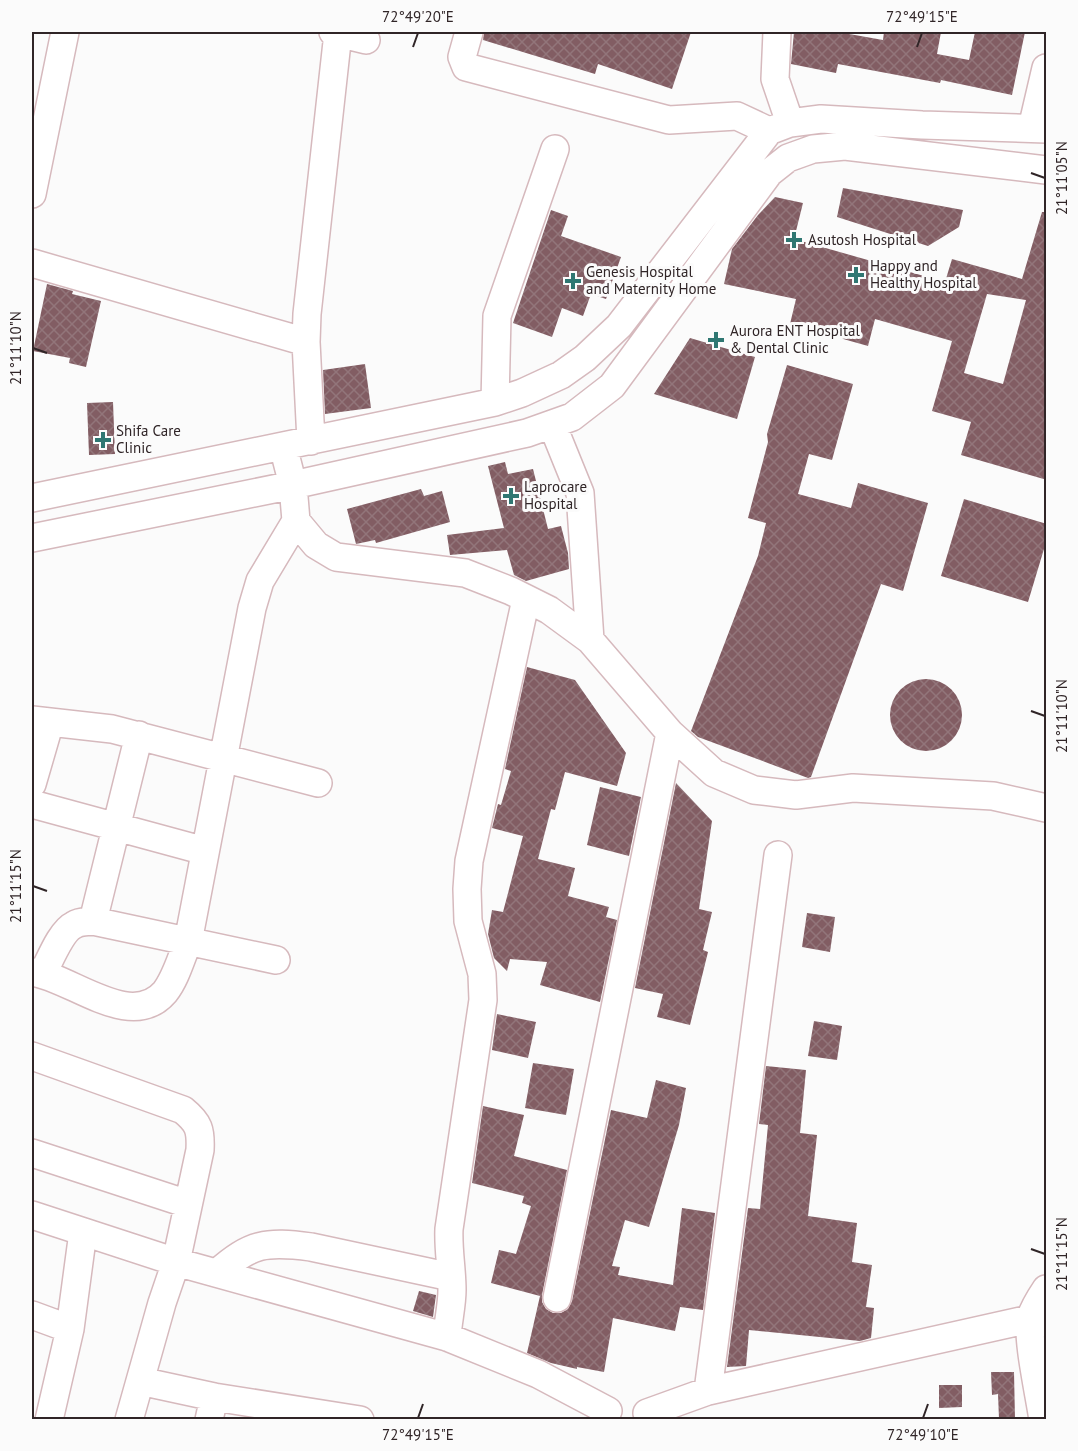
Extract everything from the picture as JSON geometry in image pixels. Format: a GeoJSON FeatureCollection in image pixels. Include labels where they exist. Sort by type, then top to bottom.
{"type":"FeatureCollection","features":[{"type":"Feature","properties":{"kind":"street"},"geometry":{"type":"LineString","coordinates":[[32,194],[65,32]]}},
{"type":"Feature","properties":{"kind":"street"},"geometry":{"type":"LineString","coordinates":[[311,441],[306,342],[308,302],[336,32],[366,40]]}},
{"type":"Feature","properties":{"kind":"street"},"geometry":{"type":"LineString","coordinates":[[469,32],[462,57],[466,67],[669,120],[736,116],[780,127],[821,119],[922,125],[1039,128],[1047,69]]}},
{"type":"Feature","properties":{"kind":"street"},"geometry":{"type":"LineString","coordinates":[[32,498],[495,402],[522,393],[561,375],[585,358],[619,327],[635,302],[780,127],[775,79],[777,32]]}},
{"type":"Feature","properties":{"kind":"street"},"geometry":{"type":"LineString","coordinates":[[32,538],[293,485],[527,433],[572,417],[612,386],[769,173],[788,158],[813,149],[845,146],[1047,170]]}},
{"type":"Feature","properties":{"kind":"street"},"geometry":{"type":"LineString","coordinates":[[495,402],[497,315],[555,149]]}},
{"type":"Feature","properties":{"kind":"street"},"geometry":{"type":"LineString","coordinates":[[32,263],[306,342]]}},
{"type":"Feature","properties":{"kind":"street"},"geometry":{"type":"LineString","coordinates":[[552,424],[580,493],[590,640]]}},
{"type":"Feature","properties":{"kind":"street"},"geometry":{"type":"LineString","coordinates":[[283,446],[293,485],[296,521],[316,545],[336,557],[465,573],[549,610],[590,640],[670,733],[714,772],[754,790],[796,795],[853,788],[993,796],[1047,808]]}},
{"type":"Feature","properties":{"kind":"street"},"geometry":{"type":"LineString","coordinates":[[276,960],[188,942],[93,921],[72,925],[37,973],[117,1004],[142,1007],[153,1002],[173,980],[188,942],[252,608],[260,581],[296,521]]}},
{"type":"Feature","properties":{"kind":"street"},"geometry":{"type":"LineString","coordinates":[[447,1337],[452,1293],[448,1250],[449,1229],[483,1000],[483,974],[468,921],[469,861],[526,599]]}},
{"type":"Feature","properties":{"kind":"street"},"geometry":{"type":"LineString","coordinates":[[32,784],[41,721],[112,729],[139,735],[318,783]]}},
{"type":"Feature","properties":{"kind":"street"},"geometry":{"type":"LineString","coordinates":[[557,1298],[670,733]]}},
{"type":"Feature","properties":{"kind":"street"},"geometry":{"type":"LineString","coordinates":[[93,921],[139,735]]}},
{"type":"Feature","properties":{"kind":"street"},"geometry":{"type":"LineString","coordinates":[[32,804],[205,851]]}},
{"type":"Feature","properties":{"kind":"street"},"geometry":{"type":"LineString","coordinates":[[708,1391],[778,855]]}},
{"type":"Feature","properties":{"kind":"street"},"geometry":{"type":"LineString","coordinates":[[32,1056],[183,1110],[194,1119],[200,1133],[200,1150],[176,1262],[129,1419]]}},
{"type":"Feature","properties":{"kind":"street"},"geometry":{"type":"LineString","coordinates":[[32,1153],[188,1204]]}},
{"type":"Feature","properties":{"kind":"street"},"geometry":{"type":"LineString","coordinates":[[32,1215],[176,1262],[447,1337],[538,1374],[606,1415],[621,1403],[628,1402],[642,1408],[648,1416],[708,1391],[1038,1321]]}},
{"type":"Feature","properties":{"kind":"street"},"geometry":{"type":"LineString","coordinates":[[49,1419],[70,1329],[83,1232]]}},
{"type":"Feature","properties":{"kind":"street"},"geometry":{"type":"LineString","coordinates":[[217,1273],[237,1255],[260,1245],[289,1244],[451,1277]]}},
{"type":"Feature","properties":{"kind":"street"},"geometry":{"type":"LineString","coordinates":[[1043,1419],[1032,1345],[1038,1321],[1037,1301],[1047,1289]]}},
{"type":"Feature","properties":{"kind":"street"},"geometry":{"type":"LineString","coordinates":[[32,1316],[70,1329]]}},
{"type":"Feature","properties":{"kind":"street"},"geometry":{"type":"LineString","coordinates":[[140,1381],[211,1408],[358,1419]]}},
{"type":"Feature","properties":{"kind":"building"},"geometry":{"type":"Polygon","coordinates":[[[484,32],[691,32],[672,89],[598,64],[595,74],[483,40],[484,32]]]}},
{"type":"Feature","properties":{"kind":"building"},"geometry":{"type":"Polygon","coordinates":[[[794,32],[838,32],[883,40],[884,32],[941,32],[937,54],[969,60],[975,32],[1025,32],[1012,95],[941,80],[940,83],[838,64],[836,73],[791,64],[794,32]]]}},
{"type":"Feature","properties":{"kind":"building"},"geometry":{"type":"Polygon","coordinates":[[[843,188],[963,210],[959,227],[928,246],[837,217],[843,188]]]}},
{"type":"Feature","properties":{"kind":"building"},"geometry":{"type":"Polygon","coordinates":[[[775,197],[803,203],[794,239],[945,282],[952,259],[1022,279],[1042,212],[1047,212],[1047,480],[961,455],[971,422],[932,411],[952,341],[875,319],[868,346],[790,324],[796,299],[724,284],[732,249],[775,197]],[[987,294],[964,373],[1003,384],[1026,300],[987,294]]]}},
{"type":"Feature","properties":{"kind":"building"},"geometry":{"type":"Polygon","coordinates":[[[551,210],[568,216],[561,236],[621,257],[606,299],[591,294],[583,316],[562,308],[552,337],[513,323],[551,210]]]}},
{"type":"Feature","properties":{"kind":"building"},"geometry":{"type":"Polygon","coordinates":[[[47,284],[73,291],[72,294],[101,301],[86,367],[69,363],[70,358],[33,351],[47,284]]]}},
{"type":"Feature","properties":{"kind":"building"},"geometry":{"type":"Polygon","coordinates":[[[690,338],[755,357],[737,419],[654,394],[690,338]]]}},
{"type":"Feature","properties":{"kind":"building"},"geometry":{"type":"Polygon","coordinates":[[[365,364],[371,408],[325,414],[323,370],[365,364]]]}},
{"type":"Feature","properties":{"kind":"building"},"geometry":{"type":"Polygon","coordinates":[[[787,365],[853,384],[832,460],[809,454],[798,494],[851,508],[858,483],[928,503],[903,591],[881,584],[811,777],[808,778],[698,737],[691,731],[758,556],[766,523],[748,518],[768,442],[767,434],[787,365]]]}},
{"type":"Feature","properties":{"kind":"building"},"geometry":{"type":"Polygon","coordinates":[[[113,402],[115,454],[89,455],[87,403],[113,402]]]}},
{"type":"Feature","properties":{"kind":"building"},"geometry":{"type":"Polygon","coordinates":[[[505,462],[508,474],[533,469],[548,529],[561,526],[568,553],[569,569],[526,581],[514,575],[507,550],[450,555],[447,535],[504,528],[488,466],[505,462]]]}},
{"type":"Feature","properties":{"kind":"building"},"geometry":{"type":"Polygon","coordinates":[[[421,489],[424,496],[442,491],[450,522],[376,543],[375,540],[356,544],[347,509],[421,489]]]}},
{"type":"Feature","properties":{"kind":"building"},"geometry":{"type":"Polygon","coordinates":[[[964,499],[1047,524],[1047,539],[1028,602],[941,576],[964,499]]]}},
{"type":"Feature","properties":{"kind":"building"},"geometry":{"type":"Polygon","coordinates":[[[527,667],[575,680],[626,753],[617,786],[565,772],[555,810],[551,809],[538,859],[575,868],[568,896],[609,907],[606,917],[617,920],[600,1002],[540,985],[547,962],[510,959],[507,971],[494,958],[488,934],[492,910],[503,912],[523,836],[492,828],[498,804],[501,805],[511,771],[505,769],[527,667]]]}},
{"type":"Feature","properties":{"kind":"building"},"geometry":{"type":"Polygon","coordinates":[[[926,679],[946,685],[956,695],[962,715],[956,735],[946,745],[926,751],[906,745],[896,735],[890,715],[896,695],[906,685],[926,679]]]}},
{"type":"Feature","properties":{"kind":"building"},"geometry":{"type":"Polygon","coordinates":[[[676,783],[712,821],[699,909],[712,912],[703,950],[708,952],[690,1025],[657,1017],[663,994],[635,988],[676,783]]]}},
{"type":"Feature","properties":{"kind":"building"},"geometry":{"type":"Polygon","coordinates":[[[600,787],[641,797],[629,856],[587,845],[600,787]]]}},
{"type":"Feature","properties":{"kind":"building"},"geometry":{"type":"Polygon","coordinates":[[[807,913],[835,917],[830,952],[802,947],[807,913]]]}},
{"type":"Feature","properties":{"kind":"building"},"geometry":{"type":"Polygon","coordinates":[[[497,1014],[536,1022],[528,1058],[492,1050],[497,1014]]]}},
{"type":"Feature","properties":{"kind":"building"},"geometry":{"type":"Polygon","coordinates":[[[814,1021],[842,1026],[837,1060],[808,1056],[814,1021]]]}},
{"type":"Feature","properties":{"kind":"building"},"geometry":{"type":"Polygon","coordinates":[[[533,1063],[574,1069],[566,1115],[525,1108],[533,1063]]]}},
{"type":"Feature","properties":{"kind":"building"},"geometry":{"type":"Polygon","coordinates":[[[766,1066],[806,1070],[800,1133],[817,1135],[808,1216],[857,1223],[852,1262],[872,1265],[866,1307],[874,1308],[871,1338],[860,1341],[749,1330],[746,1366],[727,1367],[748,1208],[760,1209],[768,1125],[759,1124],[766,1066]]]}},
{"type":"Feature","properties":{"kind":"building"},"geometry":{"type":"Polygon","coordinates":[[[656,1080],[686,1088],[679,1125],[649,1227],[625,1220],[612,1266],[620,1267],[618,1275],[673,1285],[682,1208],[715,1213],[703,1310],[680,1307],[675,1331],[613,1318],[604,1372],[551,1363],[527,1353],[540,1296],[491,1283],[499,1250],[516,1254],[531,1206],[522,1203],[524,1196],[472,1183],[483,1106],[524,1115],[514,1156],[567,1170],[542,1295],[542,1302],[546,1309],[553,1313],[561,1313],[568,1309],[572,1301],[611,1110],[647,1118],[656,1080]]]}},
{"type":"Feature","properties":{"kind":"building"},"geometry":{"type":"Polygon","coordinates":[[[419,1291],[436,1295],[433,1317],[413,1311],[419,1291]]]}},
{"type":"Feature","properties":{"kind":"building"},"geometry":{"type":"Polygon","coordinates":[[[991,1372],[1014,1372],[1015,1419],[999,1419],[998,1394],[992,1395],[991,1372]]]}},
{"type":"Feature","properties":{"kind":"building"},"geometry":{"type":"Polygon","coordinates":[[[939,1385],[962,1385],[962,1407],[939,1408],[939,1385]]]}},
{"type":"Feature","properties":{"kind":"place","name":"Asutosh Hospital"},"geometry":{"type":"Point","coordinates":[794,240]}},
{"type":"Feature","properties":{"kind":"place","name":"Happy and Healthy Hospital"},"geometry":{"type":"Point","coordinates":[856,275]}},
{"type":"Feature","properties":{"kind":"place","name":"Genesis Hospital and Maternity Home"},"geometry":{"type":"Point","coordinates":[573,281]}},
{"type":"Feature","properties":{"kind":"place","name":"Aurora ENT Hospital & Dental Clinic"},"geometry":{"type":"Point","coordinates":[716,340]}},
{"type":"Feature","properties":{"kind":"place","name":"Shifa Care Clinic"},"geometry":{"type":"Point","coordinates":[103,440]}},
{"type":"Feature","properties":{"kind":"place","name":"Laprocare Hospital"},"geometry":{"type":"Point","coordinates":[511,496]}}]}
